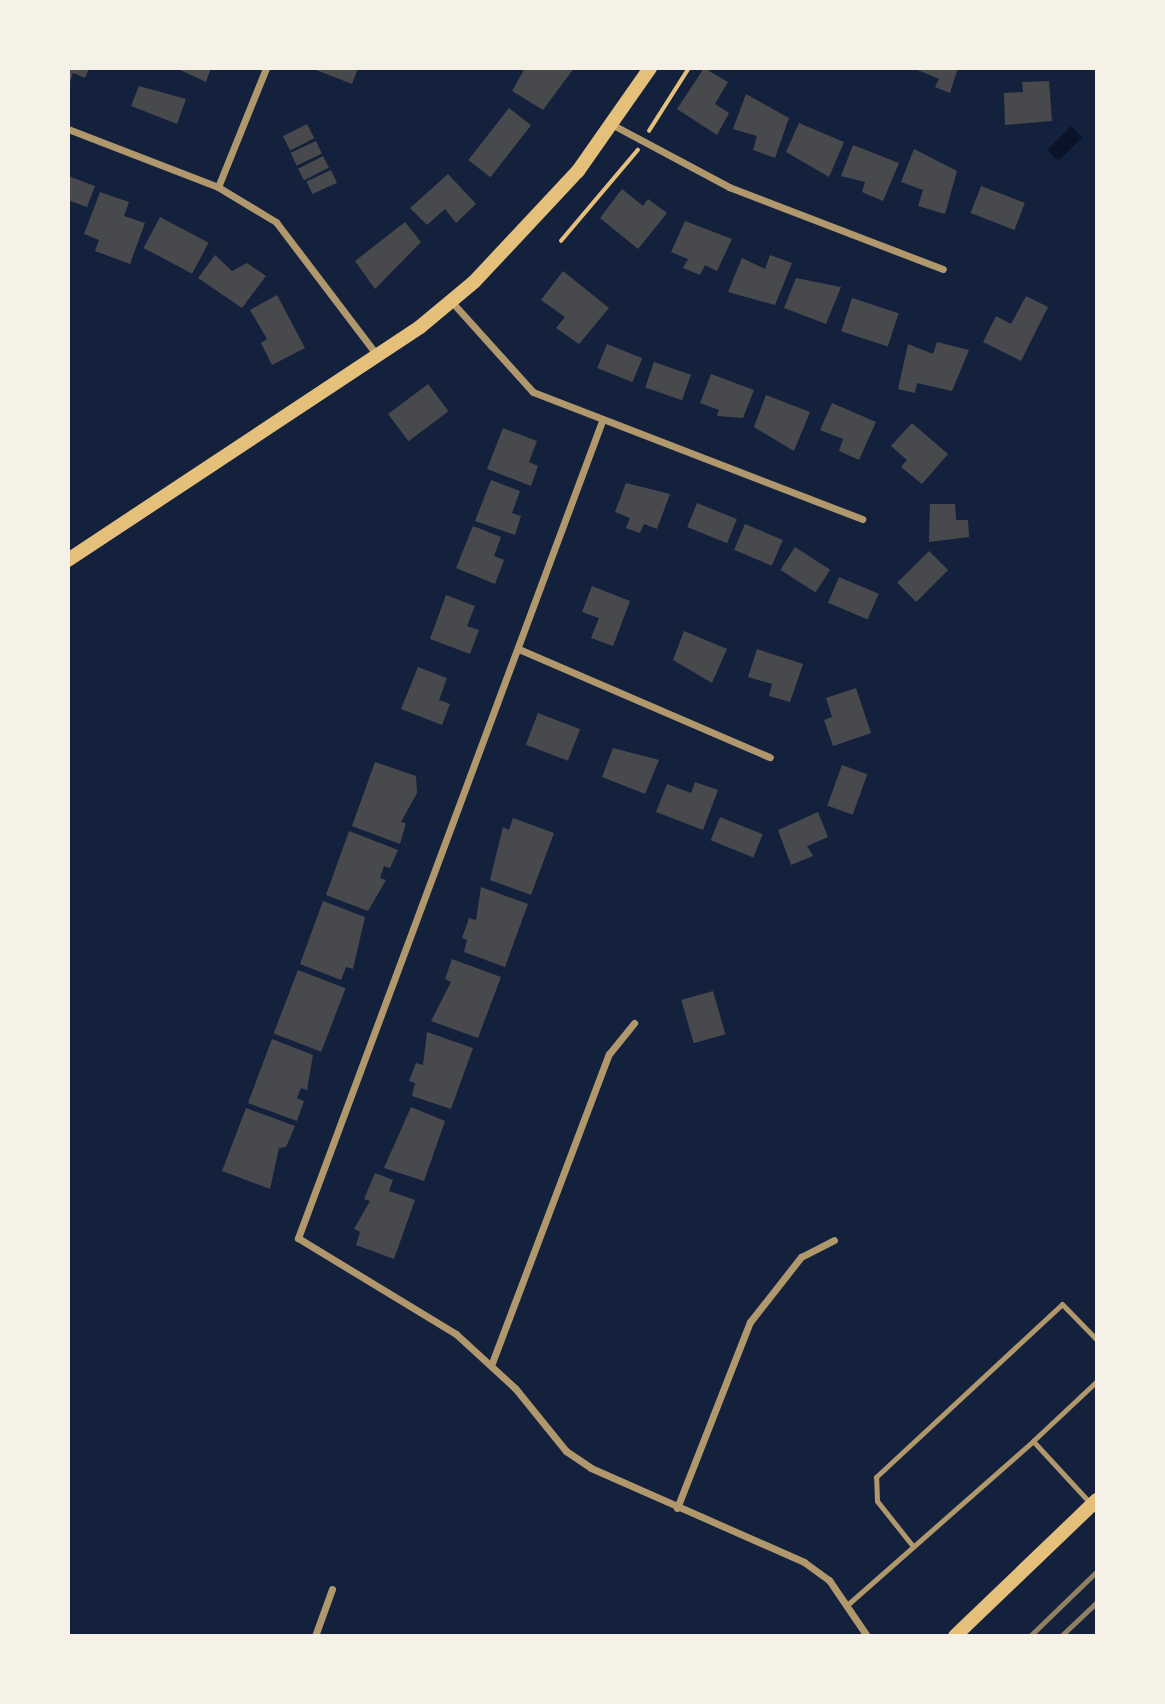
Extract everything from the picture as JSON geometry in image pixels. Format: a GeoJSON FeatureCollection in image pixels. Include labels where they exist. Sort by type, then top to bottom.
{"type":"FeatureCollection","features":[{"type":"Feature","properties":{"kind":"main road"},"geometry":{"type":"LineString","coordinates":[[68,561],[377,355],[451,302],[524,234],[613,125],[650,68]]}},
{"type":"Feature","properties":{"kind":"main road"},"geometry":{"type":"LineString","coordinates":[[956,1636],[1094,1502]]}},
{"type":"Feature","properties":{"kind":"street"},"geometry":{"type":"LineString","coordinates":[[218,187],[266,68]]}},
{"type":"Feature","properties":{"kind":"street"},"geometry":{"type":"LineString","coordinates":[[613,125],[729,187],[943,269]]}},
{"type":"Feature","properties":{"kind":"street"},"geometry":{"type":"LineString","coordinates":[[68,129],[218,187],[276,222],[377,355]]}},
{"type":"Feature","properties":{"kind":"street"},"geometry":{"type":"LineString","coordinates":[[451,302],[533,392],[601,421],[862,519]]}},
{"type":"Feature","properties":{"kind":"street"},"geometry":{"type":"LineString","coordinates":[[601,421],[521,650],[298,1238],[492,1363],[566,1451],[677,1508],[804,1562],[829,1580],[867,1636]]}},
{"type":"Feature","properties":{"kind":"street"},"geometry":{"type":"LineString","coordinates":[[521,650],[770,757]]}},
{"type":"Feature","properties":{"kind":"street"},"geometry":{"type":"LineString","coordinates":[[492,1363],[609,1054],[634,1023]]}},
{"type":"Feature","properties":{"kind":"street"},"geometry":{"type":"LineString","coordinates":[[677,1508],[750,1322],[801,1257],[834,1240]]}},
{"type":"Feature","properties":{"kind":"street"},"geometry":{"type":"LineString","coordinates":[[314,1636],[332,1589]]}},
{"type":"Feature","properties":{"kind":"lane"},"geometry":{"type":"LineString","coordinates":[[912,1545],[877,1501],[876,1477],[1062,1304],[1097,1340]]}},
{"type":"Feature","properties":{"kind":"lane"},"geometry":{"type":"LineString","coordinates":[[846,1606],[1097,1381]]}},
{"type":"Feature","properties":{"kind":"lane"},"geometry":{"type":"LineString","coordinates":[[1033,1441],[1094,1502]]}},
{"type":"Feature","properties":{"kind":"path"},"geometry":{"type":"LineString","coordinates":[[561,241],[633,162],[641,142],[689,68]]}},
{"type":"Feature","properties":{"kind":"water"},"geometry":{"type":"Polygon","coordinates":[[[1071,126],[1082,137],[1058,161],[1047,150],[1071,126]]]}},
{"type":"Feature","properties":{"kind":"building"},"geometry":{"type":"Polygon","coordinates":[[[68,68],[89,68],[85,78],[73,73],[69,85],[68,68]]]}},
{"type":"Feature","properties":{"kind":"building"},"geometry":{"type":"Polygon","coordinates":[[[176,68],[211,68],[206,82],[176,68]]]}},
{"type":"Feature","properties":{"kind":"building"},"geometry":{"type":"Polygon","coordinates":[[[311,68],[358,68],[352,84],[311,68]]]}},
{"type":"Feature","properties":{"kind":"building"},"geometry":{"type":"Polygon","coordinates":[[[525,68],[574,68],[543,110],[512,91],[525,68]]]}},
{"type":"Feature","properties":{"kind":"building"},"geometry":{"type":"Polygon","coordinates":[[[704,68],[728,82],[715,104],[729,113],[717,135],[677,109],[704,68]]]}},
{"type":"Feature","properties":{"kind":"building"},"geometry":{"type":"Polygon","coordinates":[[[913,68],[958,68],[950,93],[935,87],[939,79],[913,68]]]}},
{"type":"Feature","properties":{"kind":"building"},"geometry":{"type":"Polygon","coordinates":[[[1049,81],[1052,121],[1005,125],[1004,93],[1023,92],[1022,82],[1049,81]]]}},
{"type":"Feature","properties":{"kind":"building"},"geometry":{"type":"Polygon","coordinates":[[[139,86],[186,99],[177,124],[131,106],[139,86]]]}},
{"type":"Feature","properties":{"kind":"building"},"geometry":{"type":"Polygon","coordinates":[[[746,94],[789,118],[775,158],[753,150],[757,136],[733,129],[746,94]]]}},
{"type":"Feature","properties":{"kind":"building"},"geometry":{"type":"Polygon","coordinates":[[[509,108],[531,125],[490,177],[468,160],[509,108]]]}},
{"type":"Feature","properties":{"kind":"building"},"geometry":{"type":"Polygon","coordinates":[[[799,123],[844,142],[829,177],[786,152],[799,123]]]}},
{"type":"Feature","properties":{"kind":"building"},"geometry":{"type":"Polygon","coordinates":[[[307,124],[314,138],[290,151],[283,136],[307,124]]]}},
{"type":"Feature","properties":{"kind":"building"},"geometry":{"type":"Polygon","coordinates":[[[316,141],[322,154],[297,166],[291,153],[316,141]]]}},
{"type":"Feature","properties":{"kind":"building"},"geometry":{"type":"Polygon","coordinates":[[[853,145],[899,163],[883,201],[862,192],[865,182],[841,176],[853,145]]]}},
{"type":"Feature","properties":{"kind":"building"},"geometry":{"type":"Polygon","coordinates":[[[914,149],[957,171],[945,214],[918,206],[923,190],[901,182],[914,149]]]}},
{"type":"Feature","properties":{"kind":"building"},"geometry":{"type":"Polygon","coordinates":[[[323,156],[329,168],[304,180],[298,169],[323,156]]]}},
{"type":"Feature","properties":{"kind":"building"},"geometry":{"type":"Polygon","coordinates":[[[331,170],[337,183],[312,194],[307,181],[331,170]]]}},
{"type":"Feature","properties":{"kind":"building"},"geometry":{"type":"Polygon","coordinates":[[[448,174],[476,204],[456,223],[445,209],[427,225],[410,208],[448,174]]]}},
{"type":"Feature","properties":{"kind":"building"},"geometry":{"type":"Polygon","coordinates":[[[68,176],[95,186],[87,207],[68,200],[68,176]]]}},
{"type":"Feature","properties":{"kind":"building"},"geometry":{"type":"Polygon","coordinates":[[[981,186],[1025,203],[1014,230],[971,213],[981,186]]]}},
{"type":"Feature","properties":{"kind":"building"},"geometry":{"type":"Polygon","coordinates":[[[622,189],[643,206],[648,199],[667,213],[638,249],[600,218],[622,189]]]}},
{"type":"Feature","properties":{"kind":"building"},"geometry":{"type":"Polygon","coordinates":[[[100,192],[129,202],[124,216],[145,223],[130,264],[95,251],[99,240],[84,234],[100,192]]]}},
{"type":"Feature","properties":{"kind":"building"},"geometry":{"type":"Polygon","coordinates":[[[160,217],[209,243],[192,274],[144,248],[160,217]]]}},
{"type":"Feature","properties":{"kind":"building"},"geometry":{"type":"Polygon","coordinates":[[[685,221],[732,239],[717,271],[705,265],[700,275],[683,268],[688,259],[671,252],[685,221]]]}},
{"type":"Feature","properties":{"kind":"building"},"geometry":{"type":"Polygon","coordinates":[[[405,222],[421,242],[375,289],[355,261],[405,222]]]}},
{"type":"Feature","properties":{"kind":"building"},"geometry":{"type":"Polygon","coordinates":[[[215,255],[232,271],[247,263],[266,276],[242,308],[198,278],[215,255]]]}},
{"type":"Feature","properties":{"kind":"building"},"geometry":{"type":"Polygon","coordinates":[[[770,255],[792,263],[775,305],[728,292],[742,258],[765,269],[770,255]]]}},
{"type":"Feature","properties":{"kind":"building"},"geometry":{"type":"Polygon","coordinates":[[[563,271],[609,308],[579,344],[556,328],[565,317],[541,300],[563,271]]]}},
{"type":"Feature","properties":{"kind":"building"},"geometry":{"type":"Polygon","coordinates":[[[796,278],[841,287],[826,324],[784,308],[796,278]]]}},
{"type":"Feature","properties":{"kind":"building"},"geometry":{"type":"Polygon","coordinates":[[[277,295],[305,348],[272,365],[261,343],[267,339],[250,310],[277,295]]]}},
{"type":"Feature","properties":{"kind":"building"},"geometry":{"type":"Polygon","coordinates":[[[1026,296],[1048,307],[1021,361],[983,342],[996,316],[1011,324],[1026,296]]]}},
{"type":"Feature","properties":{"kind":"building"},"geometry":{"type":"Polygon","coordinates":[[[852,298],[899,313],[888,346],[841,331],[852,298]]]}},
{"type":"Feature","properties":{"kind":"building"},"geometry":{"type":"Polygon","coordinates":[[[937,342],[969,350],[952,391],[917,383],[915,393],[898,389],[908,344],[933,354],[937,342]]]}},
{"type":"Feature","properties":{"kind":"building"},"geometry":{"type":"Polygon","coordinates":[[[607,344],[642,358],[632,382],[597,368],[607,344]]]}},
{"type":"Feature","properties":{"kind":"building"},"geometry":{"type":"Polygon","coordinates":[[[654,362],[691,375],[682,400],[645,388],[654,362]]]}},
{"type":"Feature","properties":{"kind":"building"},"geometry":{"type":"Polygon","coordinates":[[[711,374],[754,390],[743,418],[717,416],[719,410],[700,403],[711,374]]]}},
{"type":"Feature","properties":{"kind":"building"},"geometry":{"type":"Polygon","coordinates":[[[428,384],[448,411],[409,441],[388,414],[428,384]]]}},
{"type":"Feature","properties":{"kind":"building"},"geometry":{"type":"Polygon","coordinates":[[[766,395],[810,412],[794,451],[754,427],[766,395]]]}},
{"type":"Feature","properties":{"kind":"building"},"geometry":{"type":"Polygon","coordinates":[[[832,403],[876,422],[859,460],[839,451],[843,439],[820,430],[832,403]]]}},
{"type":"Feature","properties":{"kind":"building"},"geometry":{"type":"Polygon","coordinates":[[[912,423],[948,454],[922,484],[901,467],[907,460],[891,446],[912,423]]]}},
{"type":"Feature","properties":{"kind":"building"},"geometry":{"type":"Polygon","coordinates":[[[503,428],[537,441],[529,462],[538,466],[531,486],[487,469],[503,428]]]}},
{"type":"Feature","properties":{"kind":"building"},"geometry":{"type":"Polygon","coordinates":[[[491,480],[520,491],[512,513],[521,516],[515,535],[475,521],[491,480]]]}},
{"type":"Feature","properties":{"kind":"building"},"geometry":{"type":"Polygon","coordinates":[[[626,483],[670,494],[657,529],[644,524],[640,533],[626,528],[630,518],[615,512],[626,483]]]}},
{"type":"Feature","properties":{"kind":"building"},"geometry":{"type":"Polygon","coordinates":[[[697,503],[737,519],[727,543],[687,527],[697,503]]]}},
{"type":"Feature","properties":{"kind":"building"},"geometry":{"type":"Polygon","coordinates":[[[930,504],[955,504],[956,520],[968,520],[969,537],[929,542],[930,504]]]}},
{"type":"Feature","properties":{"kind":"building"},"geometry":{"type":"Polygon","coordinates":[[[745,524],[783,540],[772,566],[734,550],[745,524]]]}},
{"type":"Feature","properties":{"kind":"building"},"geometry":{"type":"Polygon","coordinates":[[[473,526],[501,537],[494,556],[504,560],[495,584],[456,568],[473,526]]]}},
{"type":"Feature","properties":{"kind":"building"},"geometry":{"type":"Polygon","coordinates":[[[795,547],[830,570],[816,593],[780,570],[795,547]]]}},
{"type":"Feature","properties":{"kind":"building"},"geometry":{"type":"Polygon","coordinates":[[[929,551],[948,570],[916,602],[897,583],[929,551]]]}},
{"type":"Feature","properties":{"kind":"building"},"geometry":{"type":"Polygon","coordinates":[[[839,577],[879,594],[868,620],[828,603],[839,577]]]}},
{"type":"Feature","properties":{"kind":"building"},"geometry":{"type":"Polygon","coordinates":[[[592,586],[630,601],[613,646],[591,638],[599,618],[582,612],[592,586]]]}},
{"type":"Feature","properties":{"kind":"building"},"geometry":{"type":"Polygon","coordinates":[[[446,595],[475,606],[467,626],[479,630],[470,654],[430,639],[446,595]]]}},
{"type":"Feature","properties":{"kind":"building"},"geometry":{"type":"Polygon","coordinates":[[[684,631],[727,649],[712,683],[673,660],[684,631]]]}},
{"type":"Feature","properties":{"kind":"building"},"geometry":{"type":"Polygon","coordinates":[[[757,649],[803,664],[790,702],[769,696],[772,684],[748,677],[757,649]]]}},
{"type":"Feature","properties":{"kind":"building"},"geometry":{"type":"Polygon","coordinates":[[[418,667],[447,678],[439,700],[450,704],[442,725],[401,709],[418,667]]]}},
{"type":"Feature","properties":{"kind":"building"},"geometry":{"type":"Polygon","coordinates":[[[856,688],[871,733],[833,746],[824,720],[832,717],[826,698],[856,688]]]}},
{"type":"Feature","properties":{"kind":"building"},"geometry":{"type":"Polygon","coordinates":[[[538,713],[580,729],[568,761],[526,745],[538,713]]]}},
{"type":"Feature","properties":{"kind":"building"},"geometry":{"type":"Polygon","coordinates":[[[613,748],[659,760],[645,794],[602,777],[613,748]]]}},
{"type":"Feature","properties":{"kind":"building"},"geometry":{"type":"Polygon","coordinates":[[[375,762],[416,776],[417,793],[401,822],[406,823],[400,844],[352,826],[375,762]]]}},
{"type":"Feature","properties":{"kind":"building"},"geometry":{"type":"Polygon","coordinates":[[[842,765],[867,774],[853,815],[827,805],[842,765]]]}},
{"type":"Feature","properties":{"kind":"building"},"geometry":{"type":"Polygon","coordinates":[[[695,782],[718,790],[703,830],[656,812],[667,784],[691,793],[695,782]]]}},
{"type":"Feature","properties":{"kind":"building"},"geometry":{"type":"Polygon","coordinates":[[[818,812],[828,837],[807,846],[813,856],[791,865],[778,830],[818,812]]]}},
{"type":"Feature","properties":{"kind":"building"},"geometry":{"type":"Polygon","coordinates":[[[720,817],[763,834],[753,857],[711,840],[720,817]]]}},
{"type":"Feature","properties":{"kind":"building"},"geometry":{"type":"Polygon","coordinates":[[[513,818],[554,833],[531,895],[490,880],[503,827],[509,830],[513,818]]]}},
{"type":"Feature","properties":{"kind":"building"},"geometry":{"type":"Polygon","coordinates":[[[349,831],[398,850],[390,868],[384,866],[380,878],[386,880],[368,911],[326,895],[349,831]]]}},
{"type":"Feature","properties":{"kind":"building"},"geometry":{"type":"Polygon","coordinates":[[[481,887],[528,904],[505,967],[464,952],[467,940],[462,938],[469,918],[476,920],[481,887]]]}},
{"type":"Feature","properties":{"kind":"building"},"geometry":{"type":"Polygon","coordinates":[[[323,901],[365,917],[353,969],[346,967],[341,980],[300,964],[323,901]]]}},
{"type":"Feature","properties":{"kind":"building"},"geometry":{"type":"Polygon","coordinates":[[[452,959],[501,977],[478,1038],[431,1021],[451,982],[445,979],[452,959]]]}},
{"type":"Feature","properties":{"kind":"building"},"geometry":{"type":"Polygon","coordinates":[[[298,970],[346,988],[321,1052],[274,1033],[298,970]]]}},
{"type":"Feature","properties":{"kind":"building"},"geometry":{"type":"Polygon","coordinates":[[[713,991],[725,1034],[694,1043],[681,1000],[713,991]]]}},
{"type":"Feature","properties":{"kind":"building"},"geometry":{"type":"Polygon","coordinates":[[[427,1032],[473,1048],[451,1109],[412,1096],[415,1083],[409,1081],[416,1063],[423,1065],[427,1032]]]}},
{"type":"Feature","properties":{"kind":"building"},"geometry":{"type":"Polygon","coordinates":[[[272,1039],[313,1055],[307,1090],[301,1088],[297,1098],[304,1101],[297,1121],[248,1103],[272,1039]]]}},
{"type":"Feature","properties":{"kind":"building"},"geometry":{"type":"Polygon","coordinates":[[[411,1107],[445,1121],[424,1181],[384,1168],[411,1107]]]}},
{"type":"Feature","properties":{"kind":"building"},"geometry":{"type":"Polygon","coordinates":[[[246,1108],[295,1126],[286,1147],[279,1148],[270,1189],[222,1171],[246,1108]]]}},
{"type":"Feature","properties":{"kind":"building"},"geometry":{"type":"Polygon","coordinates":[[[375,1173],[393,1180],[389,1191],[415,1200],[394,1259],[356,1245],[360,1232],[354,1229],[370,1201],[364,1199],[375,1173]]]}},
{"type":"Feature","properties":{"kind":"railway"},"geometry":{"type":"LineString","coordinates":[[1030,1636],[1097,1571]]}},
{"type":"Feature","properties":{"kind":"railway"},"geometry":{"type":"LineString","coordinates":[[1061,1636],[1097,1602]]}}]}
